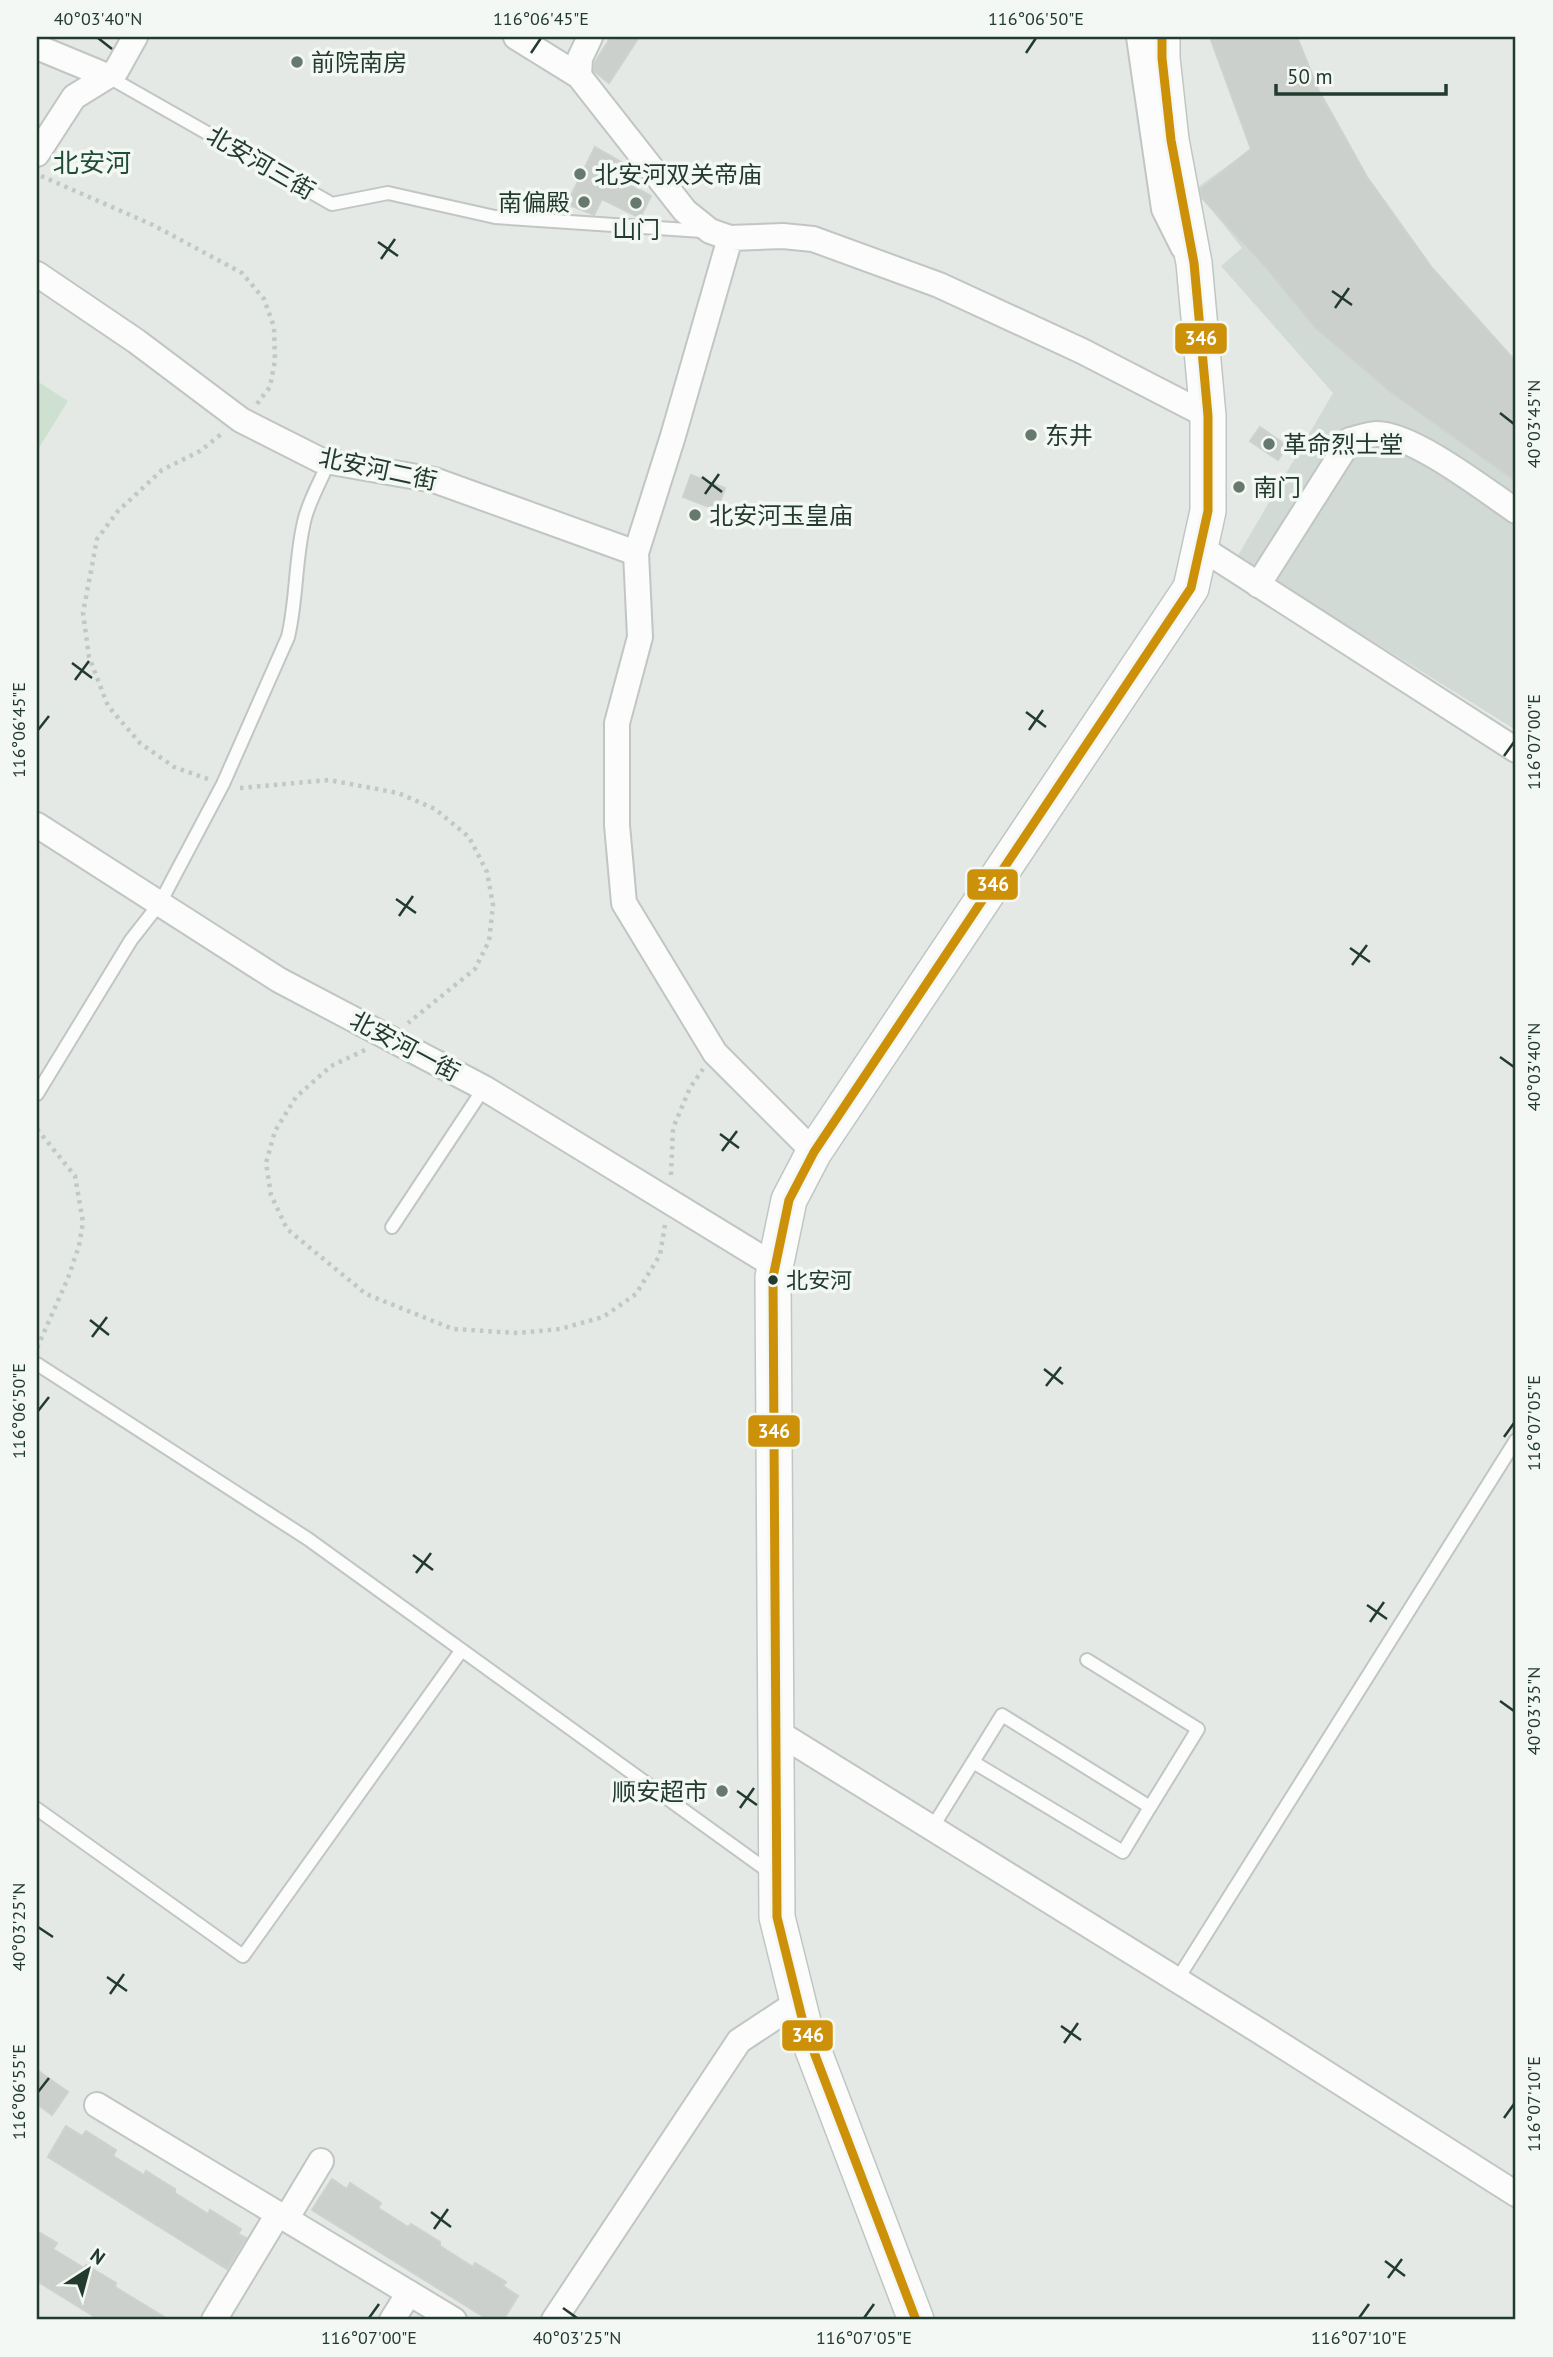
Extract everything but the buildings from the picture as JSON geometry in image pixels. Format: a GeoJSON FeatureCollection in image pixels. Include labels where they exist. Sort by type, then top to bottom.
{"type":"FeatureCollection","features":[{"type":"Feature","properties":{"kind":"main road"},"geometry":{"type":"LineString","coordinates":[[916,2320],[804,2026],[777,1917],[772,1277],[789,1200],[814,1152],[1191,588],[1208,511],[1208,415],[1194,263],[1171,140],[1162,37]]}},
{"type":"Feature","properties":{"kind":"street"},"geometry":{"type":"LineString","coordinates":[[37,154],[74,97],[116,71],[135,37]]}},
{"type":"Feature","properties":{"kind":"street"},"geometry":{"type":"LineString","coordinates":[[516,37],[579,76],[685,211],[720,234],[813,239],[939,285],[1082,351],[1208,415]]}},
{"type":"Feature","properties":{"kind":"street"},"geometry":{"type":"LineString","coordinates":[[579,76],[580,58],[590,37]]}},
{"type":"Feature","properties":{"kind":"street"},"geometry":{"type":"LineString","coordinates":[[1139,37],[1164,209],[1177,238],[1194,263]]}},
{"type":"Feature","properties":{"kind":"street","name":"北安河三街"},"geometry":{"type":"LineString","coordinates":[[37,47],[107,76]]}},
{"type":"Feature","properties":{"kind":"street"},"geometry":{"type":"LineString","coordinates":[[720,234],[673,436],[636,553],[640,637],[617,723],[617,825],[624,904],[715,1053],[814,1152]]}},
{"type":"Feature","properties":{"kind":"street","name":"北安河二街"},"geometry":{"type":"LineString","coordinates":[[37,275],[136,341],[241,420],[320,460],[434,480],[636,553]]}},
{"type":"Feature","properties":{"kind":"street"},"geometry":{"type":"LineString","coordinates":[[1258,585],[1350,440],[1377,434],[1402,440],[1435,458],[1516,511]]}},
{"type":"Feature","properties":{"kind":"street"},"geometry":{"type":"LineString","coordinates":[[1200,548],[1516,750]]}},
{"type":"Feature","properties":{"kind":"street","name":"北安河一街"},"geometry":{"type":"LineString","coordinates":[[37,825],[279,980],[484,1088],[775,1266]]}},
{"type":"Feature","properties":{"kind":"street"},"geometry":{"type":"LineString","coordinates":[[774,1730],[1516,2194]]}},
{"type":"Feature","properties":{"kind":"street"},"geometry":{"type":"LineString","coordinates":[[554,2320],[739,2041],[798,2002]]}},
{"type":"Feature","properties":{"kind":"street"},"geometry":{"type":"LineString","coordinates":[[97,2105],[454,2320]]}},
{"type":"Feature","properties":{"kind":"street"},"geometry":{"type":"LineString","coordinates":[[214,2320],[321,2161]]}},
{"type":"Feature","properties":{"kind":"street"},"geometry":{"type":"LineString","coordinates":[[392,2320],[409,2293]]}},
{"type":"Feature","properties":{"kind":"lane","name":"北安河三街"},"geometry":{"type":"LineString","coordinates":[[107,76],[332,204],[388,193],[495,217],[720,234]]}},
{"type":"Feature","properties":{"kind":"lane"},"geometry":{"type":"LineString","coordinates":[[37,1094],[131,940],[160,903],[223,784],[288,636],[294,612],[295,575],[304,519],[329,461]]}},
{"type":"Feature","properties":{"kind":"lane"},"geometry":{"type":"LineString","coordinates":[[392,1227],[484,1088]]}},
{"type":"Feature","properties":{"kind":"lane"},"geometry":{"type":"LineString","coordinates":[[37,1364],[308,1539],[776,1877]]}},
{"type":"Feature","properties":{"kind":"lane"},"geometry":{"type":"LineString","coordinates":[[1177,1980],[1516,1440]]}},
{"type":"Feature","properties":{"kind":"lane"},"geometry":{"type":"LineString","coordinates":[[37,1809],[243,1956],[461,1651]]}},
{"type":"Feature","properties":{"kind":"lane"},"geometry":{"type":"LineString","coordinates":[[973,1762],[1123,1852],[1198,1729],[1087,1660]]}},
{"type":"Feature","properties":{"kind":"lane"},"geometry":{"type":"LineString","coordinates":[[932,1828],[1002,1715],[1150,1807]]}},
{"type":"Feature","properties":{"kind":"path"},"geometry":{"type":"LineString","coordinates":[[37,174],[70,191],[153,225],[204,250],[242,273],[264,299],[274,327],[275,360],[270,387],[262,399],[241,420],[200,451],[162,470],[117,511],[97,539],[83,613],[89,657],[108,706],[139,743],[174,767],[192,775],[240,788],[329,780],[398,793],[435,809],[469,837],[487,872],[492,905],[489,941],[475,968],[389,1038],[331,1066],[296,1097],[275,1131],[267,1163],[271,1195],[287,1229],[366,1294],[453,1329],[518,1333],[560,1329],[604,1317],[636,1294],[660,1255],[669,1200],[673,1128],[690,1088],[715,1053]]}},
{"type":"Feature","properties":{"kind":"path"},"geometry":{"type":"LineString","coordinates":[[37,1129],[75,1176],[83,1222],[79,1246],[68,1278],[37,1348]]}},
{"type":"Feature","properties":{"kind":"shaded area"},"geometry":{"type":"Polygon","coordinates":[[[1210,37],[1297,37],[1318,89],[1367,177],[1432,268],[1516,362],[1516,730],[1237,557],[1333,393],[1221,266],[1242,248],[1195,189],[1251,149],[1210,37]]]}},
{"type":"Feature","properties":{"kind":"green space"},"geometry":{"type":"Polygon","coordinates":[[[37,381],[68,401],[37,451],[37,381]]]}},
{"type":"Feature","properties":{"kind":"transit line","name":"346"},"geometry":{"type":"LineString","coordinates":[[916,2320],[804,2026],[777,1917],[773,1277],[789,1200],[814,1152],[1191,588],[1208,511],[1208,416],[1194,263],[1171,140],[1162,37]]}},
{"type":"Feature","properties":{"kind":"place","name":"前院南房"},"geometry":{"type":"Point","coordinates":[297,62]}},
{"type":"Feature","properties":{"kind":"place","name":"北安河双关帝庙"},"geometry":{"type":"Point","coordinates":[580,174]}},
{"type":"Feature","properties":{"kind":"place","name":"南偏殿"},"geometry":{"type":"Point","coordinates":[584,202]}},
{"type":"Feature","properties":{"kind":"place","name":"山门"},"geometry":{"type":"Point","coordinates":[636,203]}},
{"type":"Feature","properties":{"kind":"place","name":"东井"},"geometry":{"type":"Point","coordinates":[1031,435]}},
{"type":"Feature","properties":{"kind":"place","name":"革命烈士堂"},"geometry":{"type":"Point","coordinates":[1269,444]}},
{"type":"Feature","properties":{"kind":"place","name":"南门"},"geometry":{"type":"Point","coordinates":[1239,487]}},
{"type":"Feature","properties":{"kind":"place","name":"北安河玉皇庙"},"geometry":{"type":"Point","coordinates":[695,515]}},
{"type":"Feature","properties":{"kind":"place","name":"北安河"},"geometry":{"type":"Point","coordinates":[773,1280]}},
{"type":"Feature","properties":{"kind":"place","name":"顺安超市"},"geometry":{"type":"Point","coordinates":[722,1791]}},
{"type":"Feature","properties":{"kind":"district","name":"北安河"},"geometry":{"type":"Point","coordinates":[92,162]}}]}
